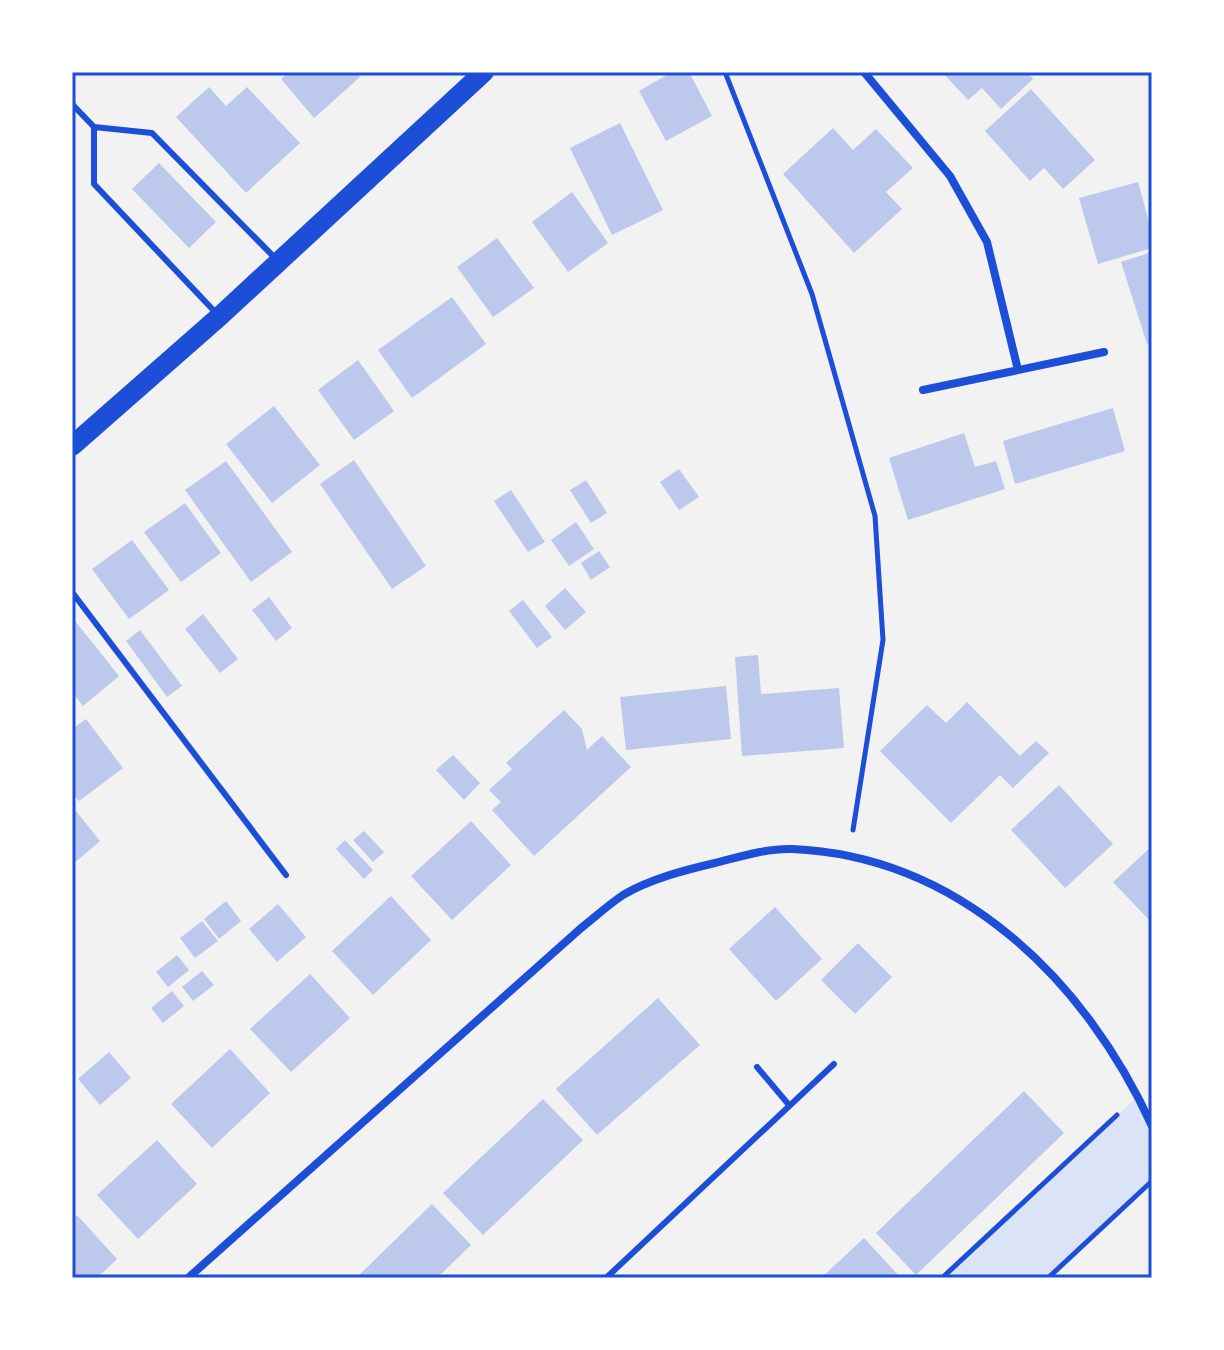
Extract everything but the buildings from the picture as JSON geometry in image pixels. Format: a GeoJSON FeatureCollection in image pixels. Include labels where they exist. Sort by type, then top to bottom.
{"type":"FeatureCollection","features":[{"type":"Feature","properties":{"kind":"main road"},"geometry":{"type":"LineString","coordinates":[[72,446],[220,316],[484,72]]}},
{"type":"Feature","properties":{"kind":"street"},"geometry":{"type":"LineString","coordinates":[[864,72],[950,176],[987,242],[1018,370]]}},
{"type":"Feature","properties":{"kind":"street"},"geometry":{"type":"LineString","coordinates":[[923,390],[1104,352]]}},
{"type":"Feature","properties":{"kind":"street"},"geometry":{"type":"LineString","coordinates":[[188,1278],[580,929],[624,895],[681,871],[736,857],[789,849],[849,855],[944,889],[989,917],[1069,990],[1108,1042],[1152,1126]]}},
{"type":"Feature","properties":{"kind":"lane"},"geometry":{"type":"LineString","coordinates":[[72,104],[94,127],[152,133],[279,261]]}},
{"type":"Feature","properties":{"kind":"lane"},"geometry":{"type":"LineString","coordinates":[[94,127],[94,184],[220,316]]}},
{"type":"Feature","properties":{"kind":"lane"},"geometry":{"type":"LineString","coordinates":[[72,592],[286,875]]}},
{"type":"Feature","properties":{"kind":"lane"},"geometry":{"type":"LineString","coordinates":[[606,1278],[834,1064]]}},
{"type":"Feature","properties":{"kind":"lane"},"geometry":{"type":"LineString","coordinates":[[757,1067],[789,1105]]}},
{"type":"Feature","properties":{"kind":"path"},"geometry":{"type":"LineString","coordinates":[[725,72],[812,294],[875,516],[883,640],[849,855]]}},
{"type":"Feature","properties":{"kind":"path"},"geometry":{"type":"LineString","coordinates":[[942,1278],[1138,1096]]}},
{"type":"Feature","properties":{"kind":"path"},"geometry":{"type":"LineString","coordinates":[[1048,1278],[1152,1181]]}},
{"type":"Feature","properties":{"kind":"shaded area"},"geometry":{"type":"Polygon","coordinates":[[[1138,1096],[1152,1126],[1152,1179],[1047,1278],[940,1278],[1138,1096]]]}}]}
